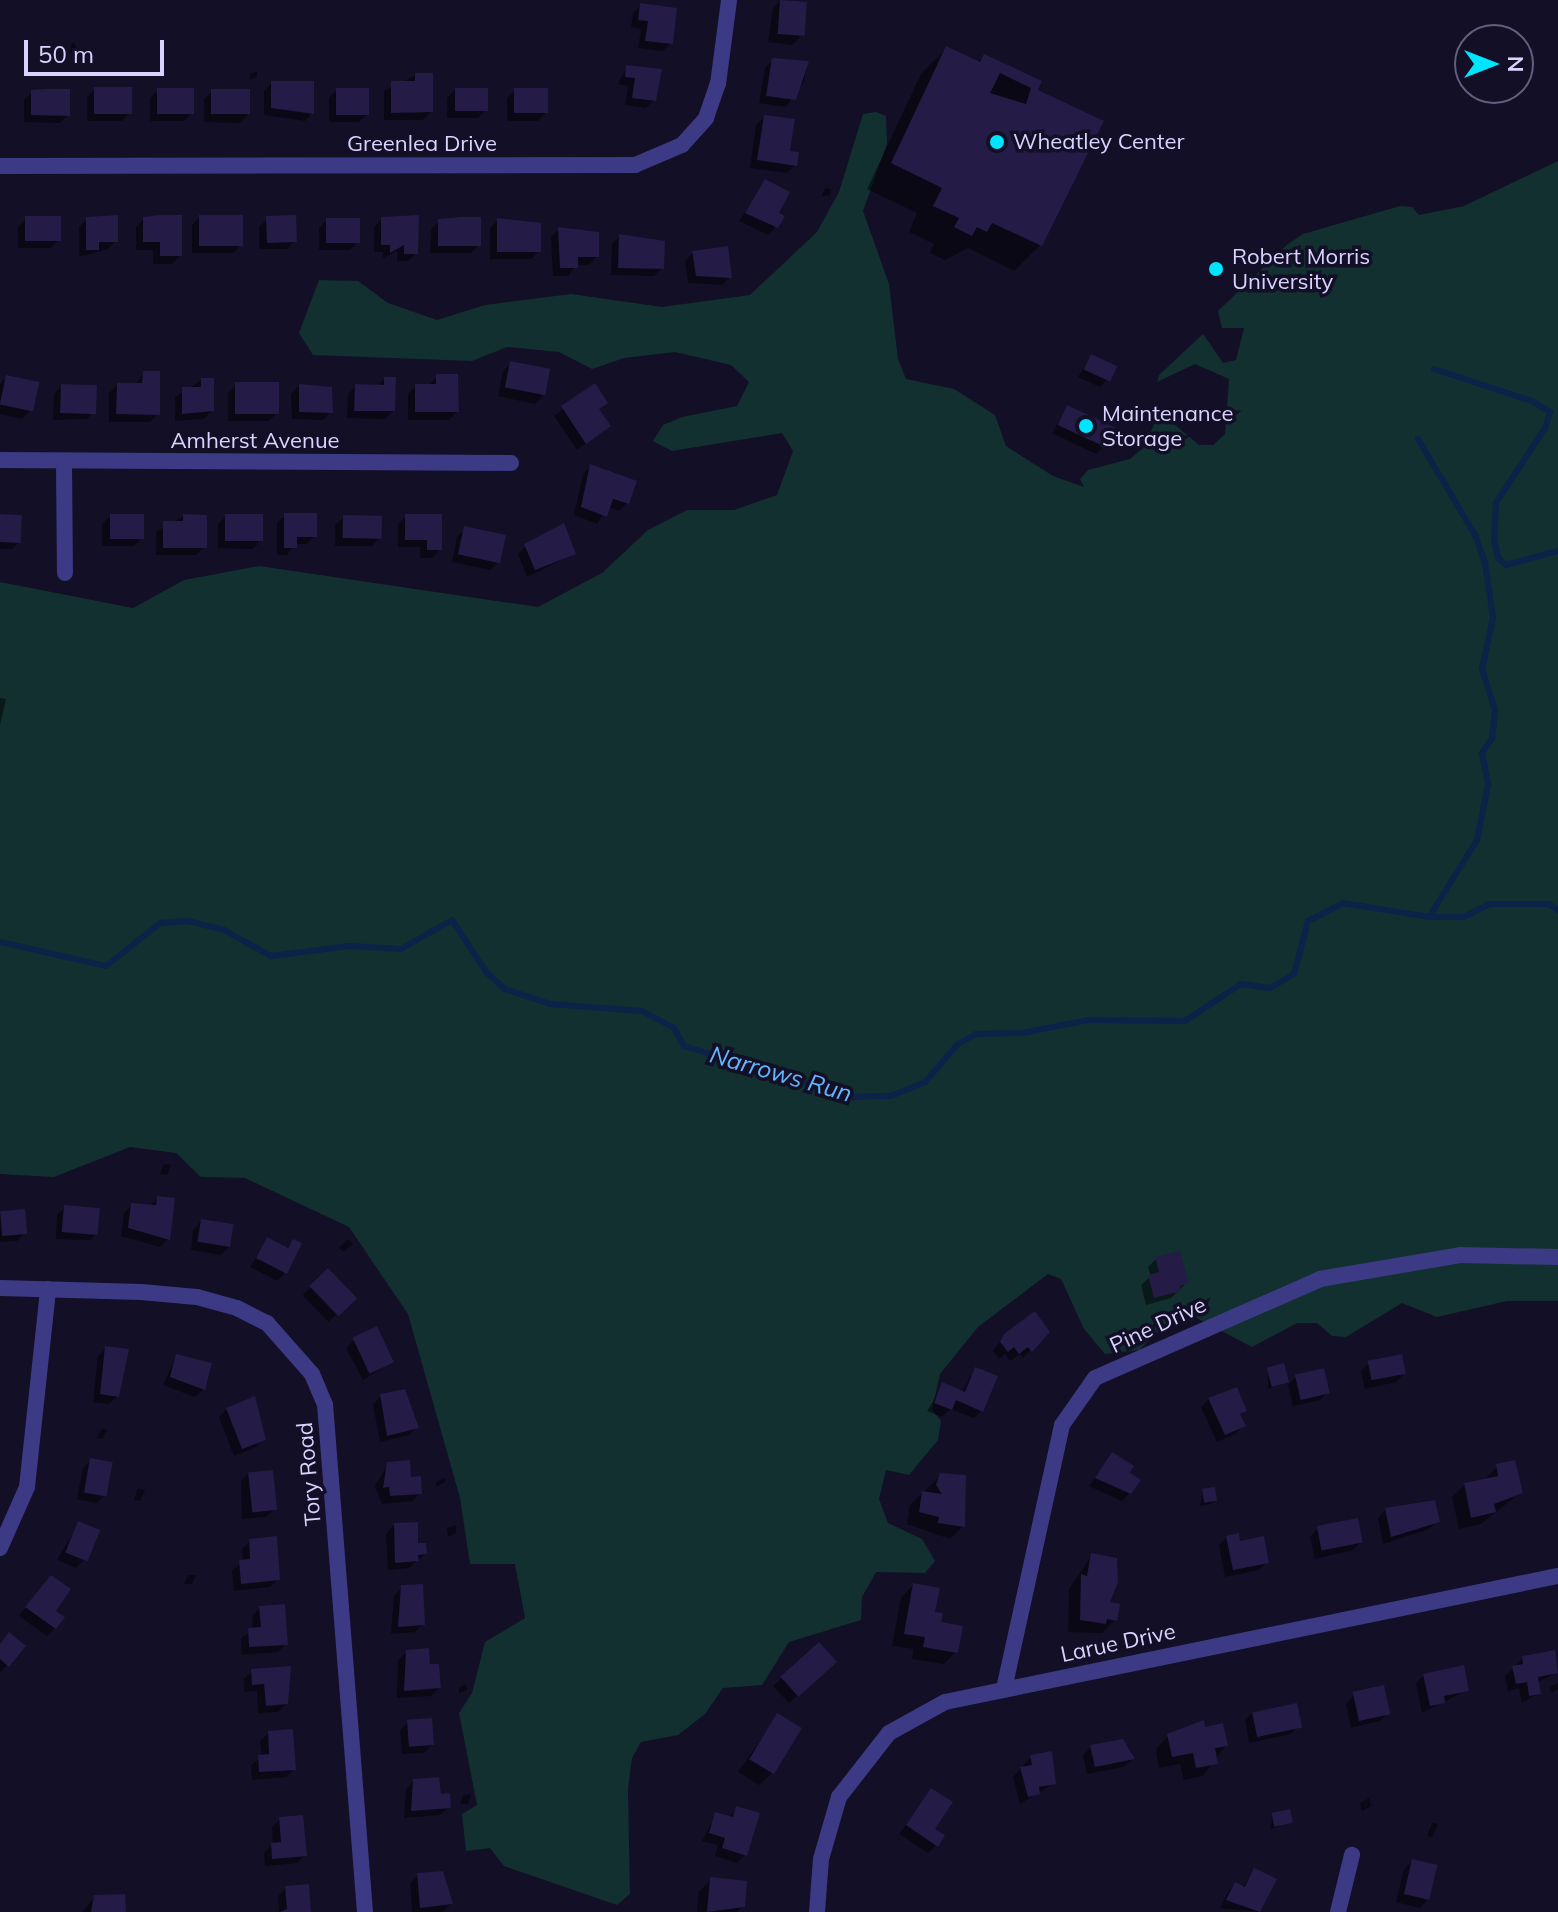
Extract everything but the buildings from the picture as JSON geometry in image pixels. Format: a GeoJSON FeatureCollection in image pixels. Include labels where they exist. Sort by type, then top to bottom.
{"type":"FeatureCollection","features":[{"type":"Feature","properties":{"kind":"street","name":"Greenlea Drive"},"geometry":{"type":"LineString","coordinates":[[0,166],[635,165],[682,145],[706,118],[718,84],[729,0]]}},
{"type":"Feature","properties":{"kind":"street","name":"Amherst Avenue"},"geometry":{"type":"LineString","coordinates":[[0,460],[64,463],[511,463]]}},
{"type":"Feature","properties":{"kind":"street"},"geometry":{"type":"LineString","coordinates":[[64,463],[65,573]]}},
{"type":"Feature","properties":{"kind":"street","name":"Pine Drive"},"geometry":{"type":"LineString","coordinates":[[1004,1689],[1035,1525],[1062,1425],[1095,1378],[1320,1279],[1460,1255],[1558,1257]]}},
{"type":"Feature","properties":{"kind":"street","name":"Tory Road"},"geometry":{"type":"LineString","coordinates":[[0,1288],[197,1297],[237,1308],[267,1323],[312,1374],[325,1404],[365,1912]]}},
{"type":"Feature","properties":{"kind":"street"},"geometry":{"type":"LineString","coordinates":[[0,1548],[27,1487],[48,1289]]}},
{"type":"Feature","properties":{"kind":"street","name":"Larue Drive"},"geometry":{"type":"LineString","coordinates":[[817,1912],[821,1859],[839,1797],[861,1763],[889,1733],[945,1702],[1558,1576]]}},
{"type":"Feature","properties":{"kind":"street"},"geometry":{"type":"LineString","coordinates":[[1338,1912],[1352,1855]]}},
{"type":"Feature","properties":{"kind":"green space"},"geometry":{"type":"Polygon","coordinates":[[[876,112],[886,116],[887,144],[863,211],[889,284],[898,359],[906,379],[954,389],[995,415],[1006,446],[1053,476],[1084,487],[1080,479],[1088,470],[1130,459],[1144,447],[1155,422],[1174,424],[1199,445],[1213,445],[1225,434],[1229,379],[1195,364],[1157,382],[1159,375],[1203,334],[1223,363],[1236,360],[1244,328],[1222,328],[1218,311],[1288,244],[1303,234],[1400,206],[1412,207],[1419,215],[1464,206],[1558,161],[1558,1301],[1507,1301],[1437,1317],[1402,1303],[1346,1337],[1332,1336],[1317,1323],[1297,1323],[1252,1347],[1195,1317],[1164,1327],[1139,1350],[1105,1354],[1084,1329],[1061,1279],[1048,1274],[978,1327],[940,1374],[932,1409],[941,1421],[938,1440],[909,1475],[886,1470],[879,1499],[888,1523],[922,1539],[935,1561],[925,1573],[876,1572],[862,1597],[861,1620],[789,1642],[762,1685],[723,1688],[705,1714],[678,1735],[641,1742],[632,1758],[628,1789],[630,1894],[617,1905],[504,1866],[490,1848],[466,1851],[462,1814],[477,1805],[459,1713],[472,1693],[485,1642],[525,1618],[515,1564],[470,1564],[460,1498],[408,1314],[349,1227],[245,1178],[201,1177],[176,1153],[130,1147],[54,1177],[0,1174],[0,582],[133,608],[184,580],[259,566],[538,607],[602,573],[648,530],[687,510],[734,510],[777,495],[793,451],[782,433],[672,451],[653,441],[663,425],[682,417],[737,406],[749,382],[731,365],[675,352],[624,358],[592,369],[559,352],[507,347],[472,361],[313,355],[299,333],[319,280],[358,281],[388,303],[437,320],[485,305],[571,294],[662,307],[750,295],[817,232],[839,192],[863,114],[876,112]]]}},
{"type":"Feature","properties":{"kind":"waterway"},"geometry":{"type":"LineString","coordinates":[[1434,369],[1532,401],[1550,412],[1545,428],[1496,503],[1494,540],[1498,558],[1506,565],[1558,551]]}},
{"type":"Feature","properties":{"kind":"waterway"},"geometry":{"type":"LineString","coordinates":[[1418,439],[1475,535],[1485,563],[1493,617],[1482,669],[1495,710],[1492,738],[1482,753],[1488,785],[1477,840],[1429,917]]}},
{"type":"Feature","properties":{"kind":"waterway","name":"Narrows Run"},"geometry":{"type":"LineString","coordinates":[[0,942],[106,966],[160,923],[188,921],[224,930],[271,956],[349,946],[401,949],[452,920],[487,973],[505,989],[550,1004],[642,1011],[674,1028],[684,1046],[853,1097],[891,1096],[925,1082],[958,1044],[976,1034],[1022,1033],[1088,1020],[1185,1021],[1241,984],[1270,988],[1294,974],[1308,921],[1343,903],[1429,917],[1464,917],[1489,904],[1549,904],[1558,910]]}},
{"type":"Feature","properties":{"kind":"place","name":"Wheatley Center"},"geometry":{"type":"Point","coordinates":[997,142]}},
{"type":"Feature","properties":{"kind":"place","name":"Robert Morris University"},"geometry":{"type":"Point","coordinates":[1216,269]}},
{"type":"Feature","properties":{"kind":"place","name":"Maintenance Storage"},"geometry":{"type":"Point","coordinates":[1086,426]}}]}
